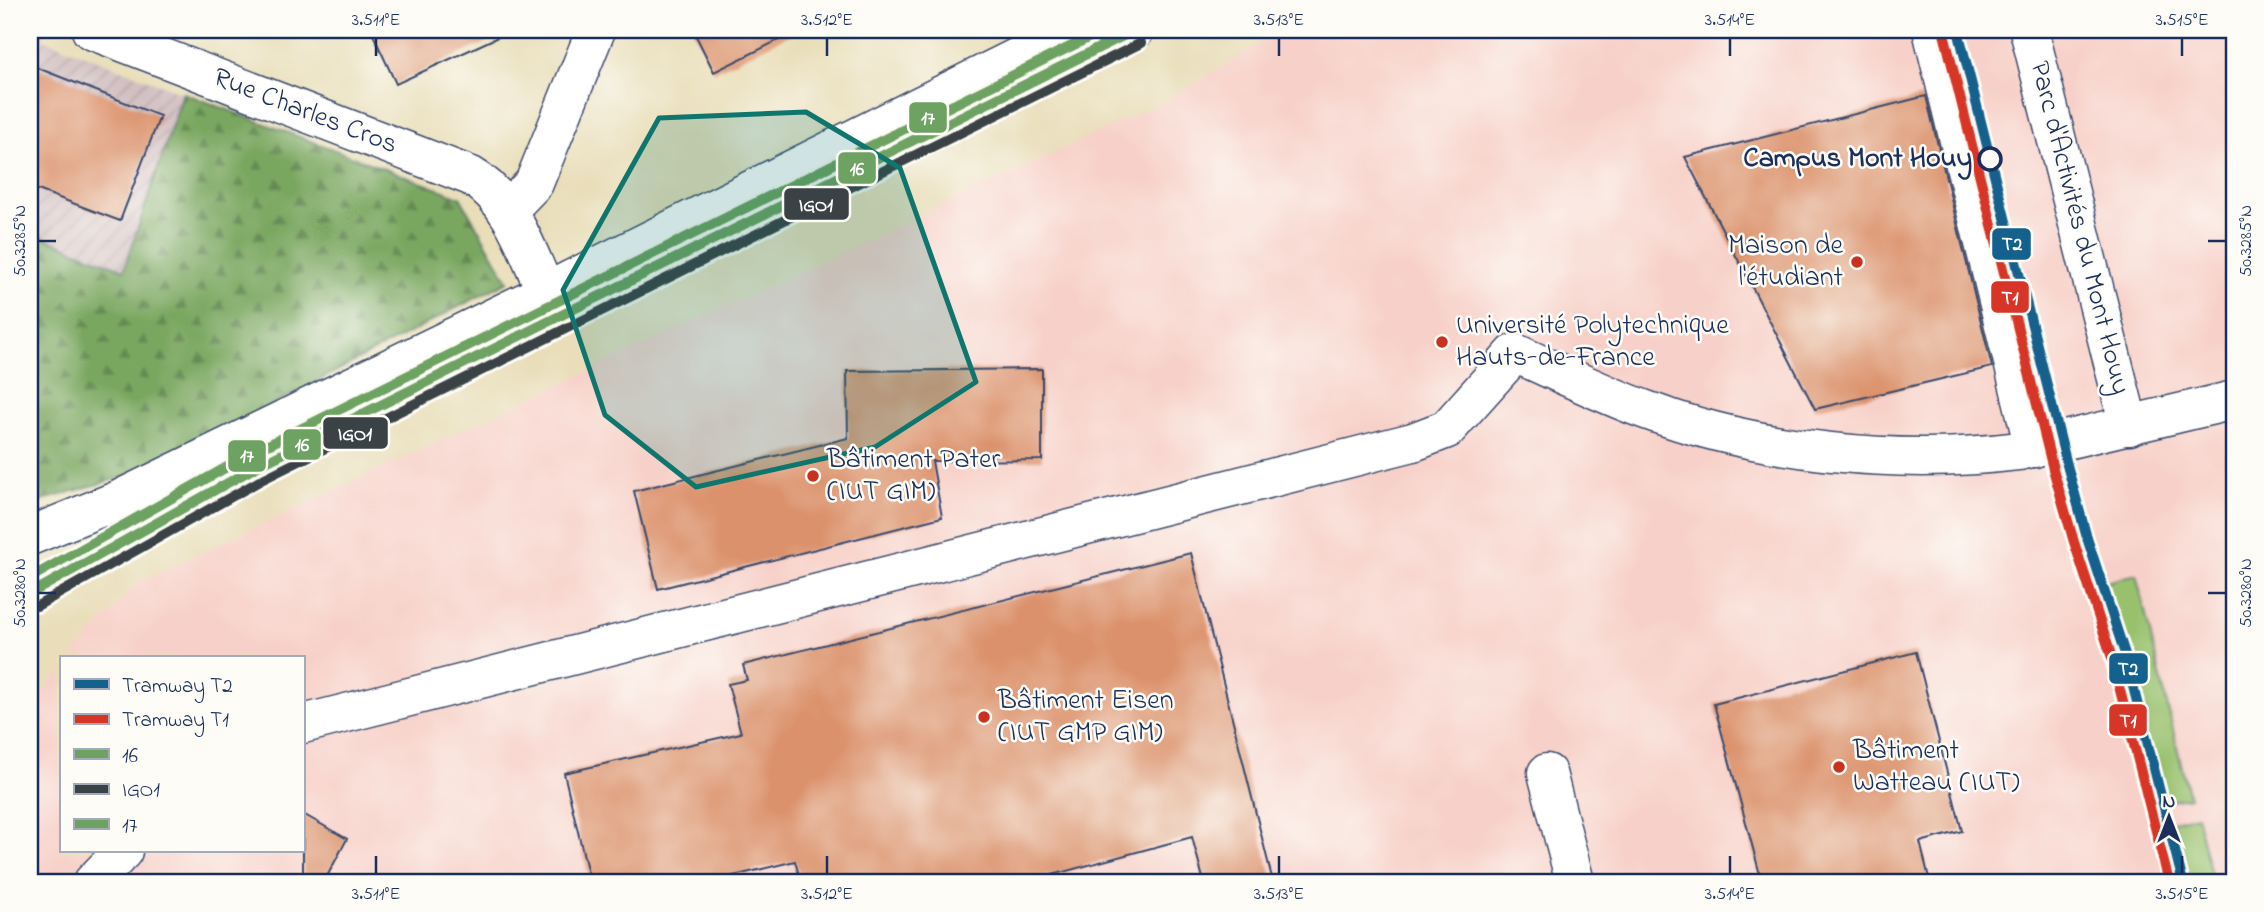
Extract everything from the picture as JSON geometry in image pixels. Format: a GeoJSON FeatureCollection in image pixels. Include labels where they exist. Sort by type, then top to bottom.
{"type":"FeatureCollection","features":[{"type":"Feature","properties":{"kind":"street","name":"Rue Charles Cros"},"geometry":{"type":"LineString","coordinates":[[91,30],[486,184],[507,211],[546,292]]}},
{"type":"Feature","properties":{"kind":"street"},"geometry":{"type":"LineString","coordinates":[[507,211],[534,183],[540,171],[596,30]]}},
{"type":"Feature","properties":{"kind":"street"},"geometry":{"type":"LineString","coordinates":[[30,536],[116,501],[546,292],[1072,30]]}},
{"type":"Feature","properties":{"kind":"street"},"geometry":{"type":"LineString","coordinates":[[30,594],[256,467],[1135,30]]}},
{"type":"Feature","properties":{"kind":"street"},"geometry":{"type":"LineString","coordinates":[[1932,30],[2034,448]]}},
{"type":"Feature","properties":{"kind":"street","name":"Parc d'Activités du Mont Houy"},"geometry":{"type":"LineString","coordinates":[[2029,30],[2129,426]]}},
{"type":"Feature","properties":{"kind":"street","name":"Parc d'Activités du Mont Houy"},"geometry":{"type":"LineString","coordinates":[[304,724],[1413,442],[1447,429],[1515,353],[1646,410],[1749,439],[1818,450],[1884,455],[1984,455],[2034,448],[2234,400]]}},
{"type":"Feature","properties":{"kind":"street"},"geometry":{"type":"LineString","coordinates":[[1547,773],[1575,882]]}},
{"type":"Feature","properties":{"kind":"street"},"geometry":{"type":"LineString","coordinates":[[93,882],[122,852]]}},
{"type":"Feature","properties":{"kind":"highlighted area"},"geometry":{"type":"Polygon","coordinates":[[[806,112],[900,168],[976,382],[875,447],[696,487],[605,415],[563,290],[659,118],[806,112]]]}},
{"type":"Feature","properties":{"kind":"shaded area"},"geometry":{"type":"Polygon","coordinates":[[[30,30],[46,30],[43,39],[183,93],[123,270],[30,232],[30,30]]]}},
{"type":"Feature","properties":{"kind":"shaded area","name":"Université Polytechnique Hauts-de-France"},"geometry":{"type":"Polygon","coordinates":[[[1283,30],[2234,30],[2234,882],[30,882],[30,706],[60,670],[60,852],[304,852],[304,656],[73,656],[136,583],[1164,101],[1283,30]]]}},
{"type":"Feature","properties":{"kind":"green space"},"geometry":{"type":"Polygon","coordinates":[[[183,93],[460,197],[508,281],[150,469],[30,504],[30,232],[124,270],[183,93]]]}},
{"type":"Feature","properties":{"kind":"green space"},"geometry":{"type":"Polygon","coordinates":[[[2136,574],[2189,797],[2153,805],[2092,586],[2136,574]]]}},
{"type":"Feature","properties":{"kind":"green space"},"geometry":{"type":"Polygon","coordinates":[[[2196,815],[2213,882],[2173,882],[2159,825],[2196,815]]]}},
{"type":"Feature","properties":{"kind":"building"},"geometry":{"type":"Polygon","coordinates":[[[371,30],[513,30],[396,84],[371,30]]]}},
{"type":"Feature","properties":{"kind":"building"},"geometry":{"type":"Polygon","coordinates":[[[693,30],[799,30],[714,72],[693,30]]]}},
{"type":"Feature","properties":{"kind":"building"},"geometry":{"type":"Polygon","coordinates":[[[30,65],[160,116],[120,221],[30,187],[30,65]]]}},
{"type":"Feature","properties":{"kind":"building","name":"Maison de l'étudiant"},"geometry":{"type":"Polygon","coordinates":[[[1926,96],[1992,367],[1815,409],[1685,157],[1926,96]]]}},
{"type":"Feature","properties":{"kind":"building","name":"Bâtiment Pater (IUT GIM)"},"geometry":{"type":"Polygon","coordinates":[[[1042,369],[1042,460],[932,461],[942,517],[658,589],[634,491],[848,438],[847,371],[1042,369]]]}},
{"type":"Feature","properties":{"kind":"building","name":"Bâtiment Eisen (IUT GMP GIM)"},"geometry":{"type":"Polygon","coordinates":[[[1191,553],[1273,882],[1204,882],[1192,837],[1026,882],[801,882],[795,861],[709,882],[590,882],[564,773],[741,733],[728,684],[747,680],[743,665],[1191,553]]]}},
{"type":"Feature","properties":{"kind":"building","name":"Bâtiment Watteau (IUT)"},"geometry":{"type":"Polygon","coordinates":[[[1916,652],[1962,831],[1920,842],[1930,882],[1762,882],[1714,704],[1916,652]]]}},
{"type":"Feature","properties":{"kind":"building"},"geometry":{"type":"Polygon","coordinates":[[[304,815],[347,839],[324,882],[303,882],[304,815]]]}},
{"type":"Feature","properties":{"kind":"tram line","name":"T2"},"geometry":{"type":"LineString","coordinates":[[1958,30],[2067,465],[2087,538],[2124,651],[2183,882]]}},
{"type":"Feature","properties":{"kind":"tram line","name":"T1"},"geometry":{"type":"LineString","coordinates":[[1944,33],[2053,469],[2111,655],[2169,882]]}},
{"type":"Feature","properties":{"kind":"transit line","name":"17"},"geometry":{"type":"LineString","coordinates":[[30,578],[250,454],[1104,30]]}},
{"type":"Feature","properties":{"kind":"transit line","name":"16"},"geometry":{"type":"LineString","coordinates":[[30,594],[256,467],[1135,30]]}},
{"type":"Feature","properties":{"kind":"transit line","name":"IGO1"},"geometry":{"type":"LineString","coordinates":[[37,606],[263,479],[1141,43]]}},
{"type":"Feature","properties":{"kind":"place","name":"Campus Mont Houy"},"geometry":{"type":"Point","coordinates":[1990,159]}},
{"type":"Feature","properties":{"kind":"place","name":"Maison de l'étudiant"},"geometry":{"type":"Point","coordinates":[1857,262]}},
{"type":"Feature","properties":{"kind":"place","name":"Université Polytechnique Hauts-de-France"},"geometry":{"type":"Point","coordinates":[1442,342]}},
{"type":"Feature","properties":{"kind":"place","name":"Bâtiment Pater (IUT GIM)"},"geometry":{"type":"Point","coordinates":[813,476]}},
{"type":"Feature","properties":{"kind":"place","name":"Bâtiment Eisen (IUT GMP GIM)"},"geometry":{"type":"Point","coordinates":[984,717]}},
{"type":"Feature","properties":{"kind":"place","name":"Bâtiment Watteau (IUT)"},"geometry":{"type":"Point","coordinates":[1839,767]}}]}
